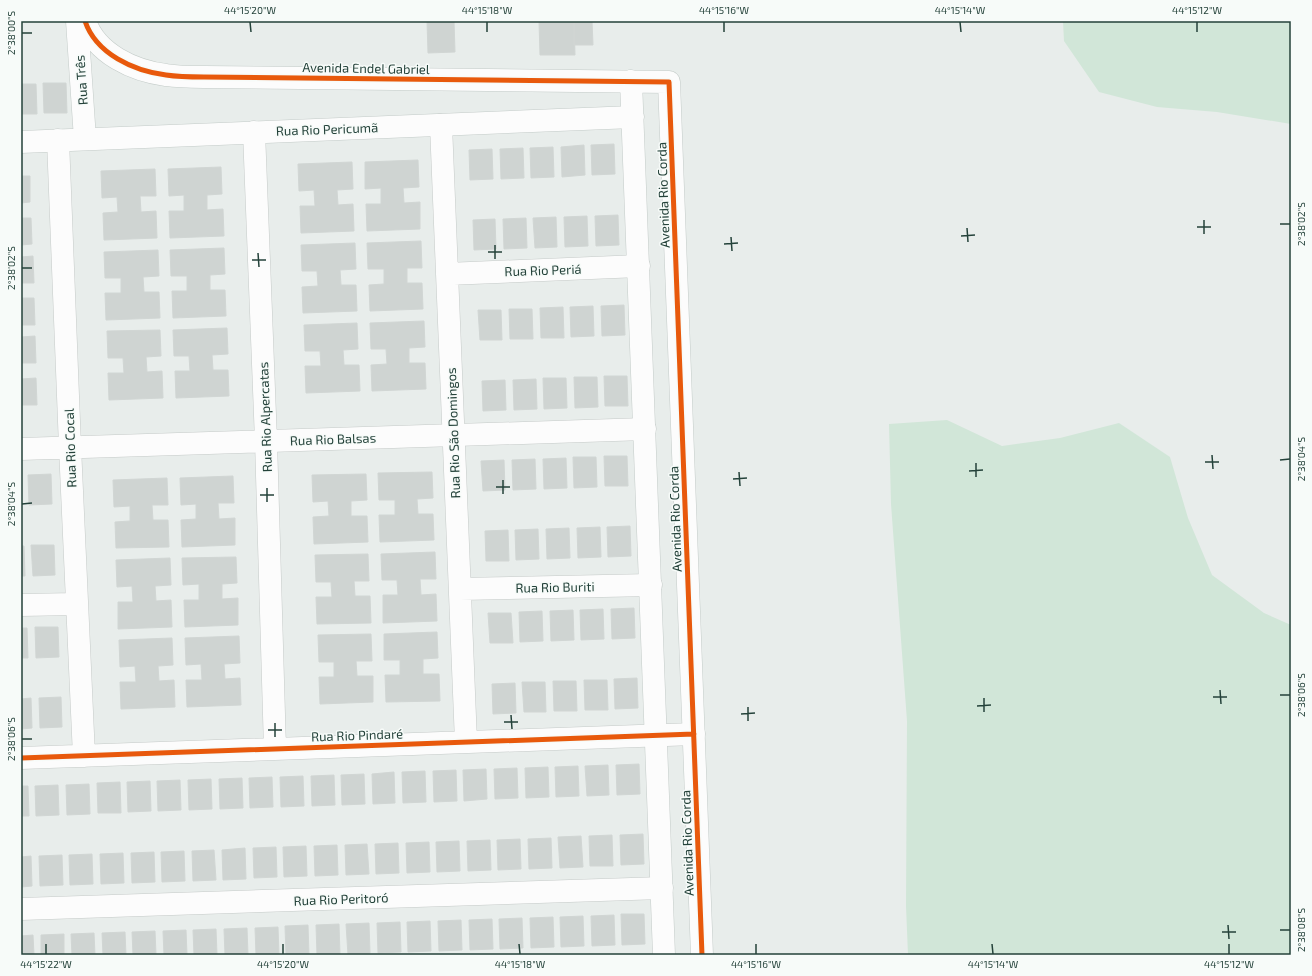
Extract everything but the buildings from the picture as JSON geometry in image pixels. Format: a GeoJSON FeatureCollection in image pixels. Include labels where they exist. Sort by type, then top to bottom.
{"type":"FeatureCollection","features":[{"type":"Feature","properties":{"kind":"street","name":"Rua Três"},"geometry":{"type":"LineString","coordinates":[[77,21],[85,139]]}},
{"type":"Feature","properties":{"kind":"street","name":"Avenida Endel Gabriel"},"geometry":{"type":"LineString","coordinates":[[85,21],[94,38],[105,50],[120,61],[141,69],[166,75],[204,77],[669,82]]}},
{"type":"Feature","properties":{"kind":"street","name":"Avenida Rio Corda"},"geometry":{"type":"LineString","coordinates":[[631,82],[664,955]]}},
{"type":"Feature","properties":{"kind":"street","name":"Avenida Rio Corda"},"geometry":{"type":"LineString","coordinates":[[669,82],[702,955]]}},
{"type":"Feature","properties":{"kind":"street","name":"Rua Rio Pericumã"},"geometry":{"type":"LineString","coordinates":[[21,142],[633,117]]}},
{"type":"Feature","properties":{"kind":"street","name":"Rua Rio São Domingos"},"geometry":{"type":"LineString","coordinates":[[441,125],[466,742]]}},
{"type":"Feature","properties":{"kind":"street","name":"Rua Rio Alpercatas"},"geometry":{"type":"LineString","coordinates":[[254,132],[266,441],[275,749]]}},
{"type":"Feature","properties":{"kind":"street","name":"Rua Rio Cocal"},"geometry":{"type":"LineString","coordinates":[[58,140],[76,604],[84,756]]}},
{"type":"Feature","properties":{"kind":"street","name":"Rua Rio Periá"},"geometry":{"type":"LineString","coordinates":[[447,274],[639,266]]}},
{"type":"Feature","properties":{"kind":"street","name":"Rua Rio Balsas"},"geometry":{"type":"LineString","coordinates":[[21,449],[645,429]]}},
{"type":"Feature","properties":{"kind":"street","name":"Rua Rio Buriti"},"geometry":{"type":"LineString","coordinates":[[460,588],[651,585]]}},
{"type":"Feature","properties":{"kind":"street"},"geometry":{"type":"LineString","coordinates":[[21,605],[76,604]]}},
{"type":"Feature","properties":{"kind":"street","name":"Rua Rio Pindaré"},"geometry":{"type":"LineString","coordinates":[[21,758],[656,734],[694,734]]}},
{"type":"Feature","properties":{"kind":"street","name":"Rua Rio Peritoró"},"geometry":{"type":"LineString","coordinates":[[21,909],[662,888]]}},
{"type":"Feature","properties":{"kind":"green space"},"geometry":{"type":"Polygon","coordinates":[[[1063,21],[1291,21],[1291,124],[1217,112],[1157,107],[1099,92],[1064,41],[1063,21]]]}},
{"type":"Feature","properties":{"kind":"green space"},"geometry":{"type":"Polygon","coordinates":[[[947,420],[1002,446],[1060,438],[1119,423],[1170,457],[1188,518],[1212,575],[1264,613],[1291,625],[1291,955],[908,955],[906,906],[907,721],[891,504],[889,424],[947,420]]]}},
{"type":"Feature","properties":{"kind":"cycle path"},"geometry":{"type":"LineString","coordinates":[[85,21],[90,33],[98,43],[107,52],[118,59],[141,70],[180,77],[669,82],[702,955]]}},
{"type":"Feature","properties":{"kind":"cycle path"},"geometry":{"type":"LineString","coordinates":[[21,758],[694,734]]}}]}
